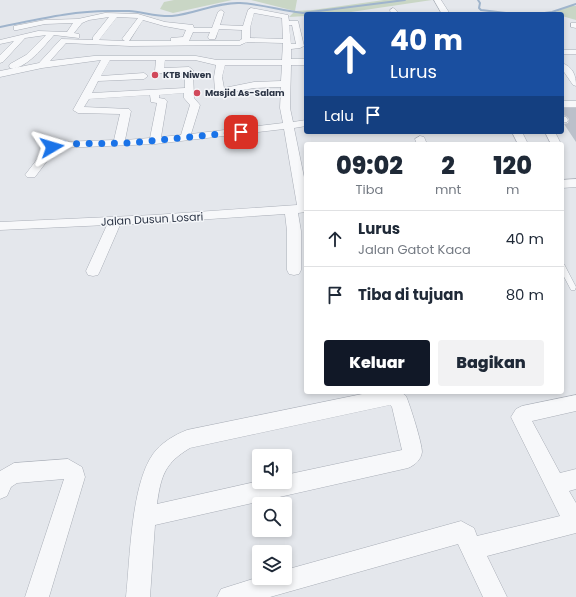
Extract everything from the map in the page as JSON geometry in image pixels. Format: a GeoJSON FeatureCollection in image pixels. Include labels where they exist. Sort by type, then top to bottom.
{"type":"FeatureCollection","features":[{"type":"Feature","properties":{"kind":"street"},"geometry":{"type":"LineString","coordinates":[[437,0],[445,12]]}},
{"type":"Feature","properties":{"kind":"street"},"geometry":{"type":"LineString","coordinates":[[0,42],[22,37],[50,34],[95,41],[205,44],[240,43],[246,34],[250,10],[274,18],[285,17],[287,44],[285,108],[303,182],[301,209],[294,231],[294,270]]}},
{"type":"Feature","properties":{"kind":"street"},"geometry":{"type":"LineString","coordinates":[[196,58],[216,29],[221,12]]}},
{"type":"Feature","properties":{"kind":"street"},"geometry":{"type":"LineString","coordinates":[[10,30],[45,22],[79,21],[92,17],[115,15],[142,17],[160,32],[184,40],[190,30]]}},
{"type":"Feature","properties":{"kind":"street"},"geometry":{"type":"LineString","coordinates":[[80,59],[115,15]]}},
{"type":"Feature","properties":{"kind":"street"},"geometry":{"type":"LineString","coordinates":[[126,39],[142,17]]}},
{"type":"Feature","properties":{"kind":"street"},"geometry":{"type":"LineString","coordinates":[[42,65],[79,21]]}},
{"type":"Feature","properties":{"kind":"street"},"geometry":{"type":"LineString","coordinates":[[95,41],[126,39],[190,27],[190,30],[216,29],[300,46],[295,23],[286,23]]}},
{"type":"Feature","properties":{"kind":"street"},"geometry":{"type":"LineString","coordinates":[[246,34],[273,33]]}},
{"type":"Feature","properties":{"kind":"street"},"geometry":{"type":"LineString","coordinates":[[0,69],[21,63],[50,34]]}},
{"type":"Feature","properties":{"kind":"street"},"geometry":{"type":"LineString","coordinates":[[0,60],[22,37]]}},
{"type":"Feature","properties":{"kind":"street"},"geometry":{"type":"LineString","coordinates":[[564,52],[576,52]]}},
{"type":"Feature","properties":{"kind":"street"},"geometry":{"type":"LineString","coordinates":[[107,58],[78,109],[126,111],[119,143]]}},
{"type":"Feature","properties":{"kind":"street"},"geometry":{"type":"LineString","coordinates":[[161,58],[159,71],[189,70],[189,98],[195,105],[184,138]]}},
{"type":"Feature","properties":{"kind":"street"},"geometry":{"type":"LineString","coordinates":[[0,74],[80,59],[196,58],[221,62],[304,62]]}},
{"type":"Feature","properties":{"kind":"street"},"geometry":{"type":"LineString","coordinates":[[221,62],[218,77],[220,91],[248,79],[286,84]]}},
{"type":"Feature","properties":{"kind":"street"},"geometry":{"type":"LineString","coordinates":[[244,62],[248,79]]}},
{"type":"Feature","properties":{"kind":"street"},"geometry":{"type":"LineString","coordinates":[[564,67],[576,83]]}},
{"type":"Feature","properties":{"kind":"street"},"geometry":{"type":"LineString","coordinates":[[95,79],[144,76]]}},
{"type":"Feature","properties":{"kind":"street"},"geometry":{"type":"LineString","coordinates":[[86,96],[189,90]]}},
{"type":"Feature","properties":{"kind":"street"},"geometry":{"type":"LineString","coordinates":[[155,141],[162,101],[154,100],[156,92]]}},
{"type":"Feature","properties":{"kind":"street"},"geometry":{"type":"LineString","coordinates":[[564,104],[576,104]]}},
{"type":"Feature","properties":{"kind":"street"},"geometry":{"type":"LineString","coordinates":[[31,175],[54,146],[155,141],[304,123]]}},
{"type":"Feature","properties":{"kind":"street"},"geometry":{"type":"LineString","coordinates":[[564,184],[576,183]]}},
{"type":"Feature","properties":{"kind":"street","name":"Jalan Dusun Losari"},"geometry":{"type":"LineString","coordinates":[[0,226],[115,221],[301,209]]}},
{"type":"Feature","properties":{"kind":"street"},"geometry":{"type":"LineString","coordinates":[[93,271],[115,221]]}},
{"type":"Feature","properties":{"kind":"street"},"geometry":{"type":"LineString","coordinates":[[138,597],[144,518],[151,478],[160,461],[172,448],[187,439],[392,396],[400,402],[412,449],[412,453],[408,458],[144,518]]}},
{"type":"Feature","properties":{"kind":"street"},"geometry":{"type":"LineString","coordinates":[[473,548],[576,524],[520,417],[522,415],[576,403]]}},
{"type":"Feature","properties":{"kind":"street"},"geometry":{"type":"LineString","coordinates":[[0,488],[4,480],[14,473],[68,469],[74,474],[75,477],[37,597]]}},
{"type":"Feature","properties":{"kind":"street"},"geometry":{"type":"LineString","coordinates":[[555,484],[576,479]]}},
{"type":"Feature","properties":{"kind":"street"},"geometry":{"type":"LineString","coordinates":[[229,597],[461,532],[466,536],[473,548],[495,597]]}},
{"type":"Feature","properties":{"kind":"lane"},"geometry":{"type":"LineString","coordinates":[[564,270],[573,288]]}},
{"type":"Feature","properties":{"kind":"green space"},"geometry":{"type":"Polygon","coordinates":[[[174,0],[232,0],[173,13],[160,9],[164,2],[174,0]]]}},
{"type":"Feature","properties":{"kind":"green space"},"geometry":{"type":"Polygon","coordinates":[[[251,0],[297,0],[295,11],[251,0]]]}},
{"type":"Feature","properties":{"kind":"green space"},"geometry":{"type":"Polygon","coordinates":[[[384,0],[432,0],[351,12],[304,12],[304,16],[289,17],[295,11],[313,10],[384,0]]]}},
{"type":"Feature","properties":{"kind":"green space"},"geometry":{"type":"Polygon","coordinates":[[[571,6],[576,6],[576,20],[564,17],[564,12],[555,12],[571,6]]]}},
{"type":"Feature","properties":{"kind":"building"},"geometry":{"type":"Polygon","coordinates":[[[564,108],[576,108],[576,142],[564,124],[568,123],[569,119],[564,116],[564,108]]]}},
{"type":"Feature","properties":{"kind":"waterway"},"geometry":{"type":"LineString","coordinates":[[311,12],[405,0]]}},
{"type":"Feature","properties":{"kind":"waterway"},"geometry":{"type":"LineString","coordinates":[[478,0],[480,3],[479,8],[481,10],[498,12]]}},
{"type":"Feature","properties":{"kind":"waterway"},"geometry":{"type":"LineString","coordinates":[[0,27],[54,16],[94,11],[129,11],[161,16],[172,16],[231,3],[256,5],[304,13]]}},
{"type":"Feature","properties":{"kind":"waterway"},"geometry":{"type":"LineString","coordinates":[[552,12],[576,4]]}},
{"type":"Feature","properties":{"kind":"place","name":"KTB Niwen"},"geometry":{"type":"Point","coordinates":[155,75]}},
{"type":"Feature","properties":{"kind":"place","name":"Masjid As-Salam"},"geometry":{"type":"Point","coordinates":[197,93]}},
{"type":"Feature","properties":{"kind":"route"},"geometry":{"type":"LineString","coordinates":[[52,147],[59,144],[129,143],[241,132]]}}]}
